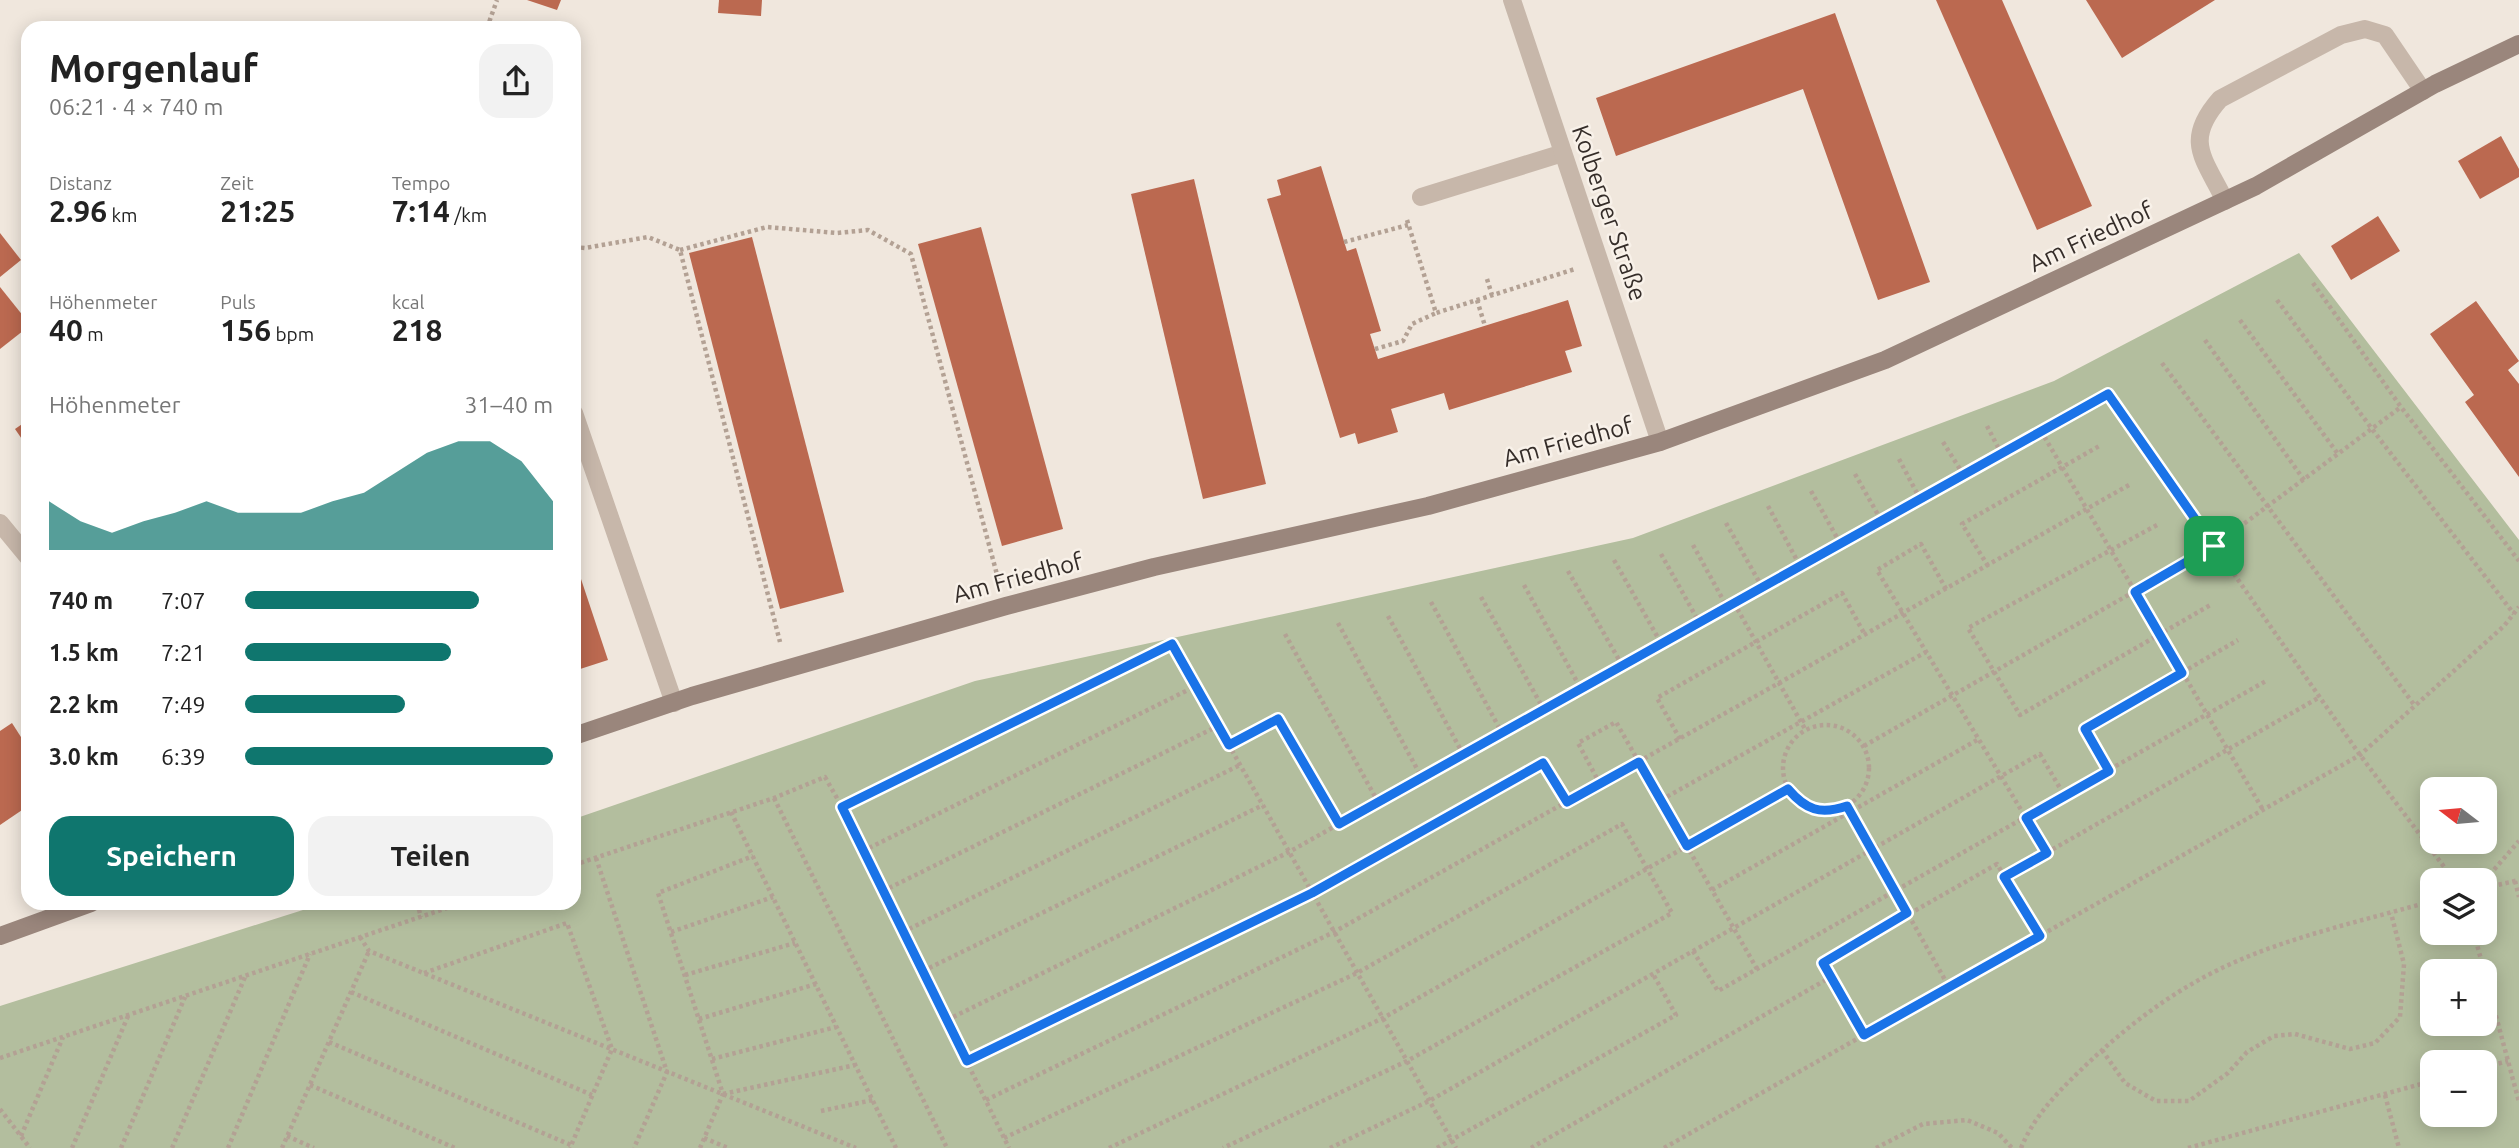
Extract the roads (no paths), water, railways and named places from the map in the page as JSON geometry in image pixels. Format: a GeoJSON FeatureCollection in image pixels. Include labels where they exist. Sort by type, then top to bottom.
{"type":"FeatureCollection","features":[{"type":"Feature","properties":{"kind":"street","name":"Kolberger Straße"},"geometry":{"type":"LineString","coordinates":[[1512,0],[1660,442]]}},
{"type":"Feature","properties":{"kind":"street"},"geometry":{"type":"LineString","coordinates":[[2225,201],[2201,152],[2198,136],[2207,113],[2220,99],[2341,35],[2365,29],[2385,35],[2423,91]]}},
{"type":"Feature","properties":{"kind":"street","name":"Am Friedhof"},"geometry":{"type":"LineString","coordinates":[[581,734],[787,668],[1006,606],[1154,567],[1428,506],[1660,442],[1885,360],[2256,186],[2423,91],[2519,44]]}},
{"type":"Feature","properties":{"kind":"street"},"geometry":{"type":"LineString","coordinates":[[1421,197],[1563,153]]}},
{"type":"Feature","properties":{"kind":"street"},"geometry":{"type":"LineString","coordinates":[[581,433],[674,703]]}},
{"type":"Feature","properties":{"kind":"street"},"geometry":{"type":"LineString","coordinates":[[0,523],[21,548]]}},
{"type":"Feature","properties":{"kind":"street"},"geometry":{"type":"LineString","coordinates":[[0,936],[72,910]]}}]}
